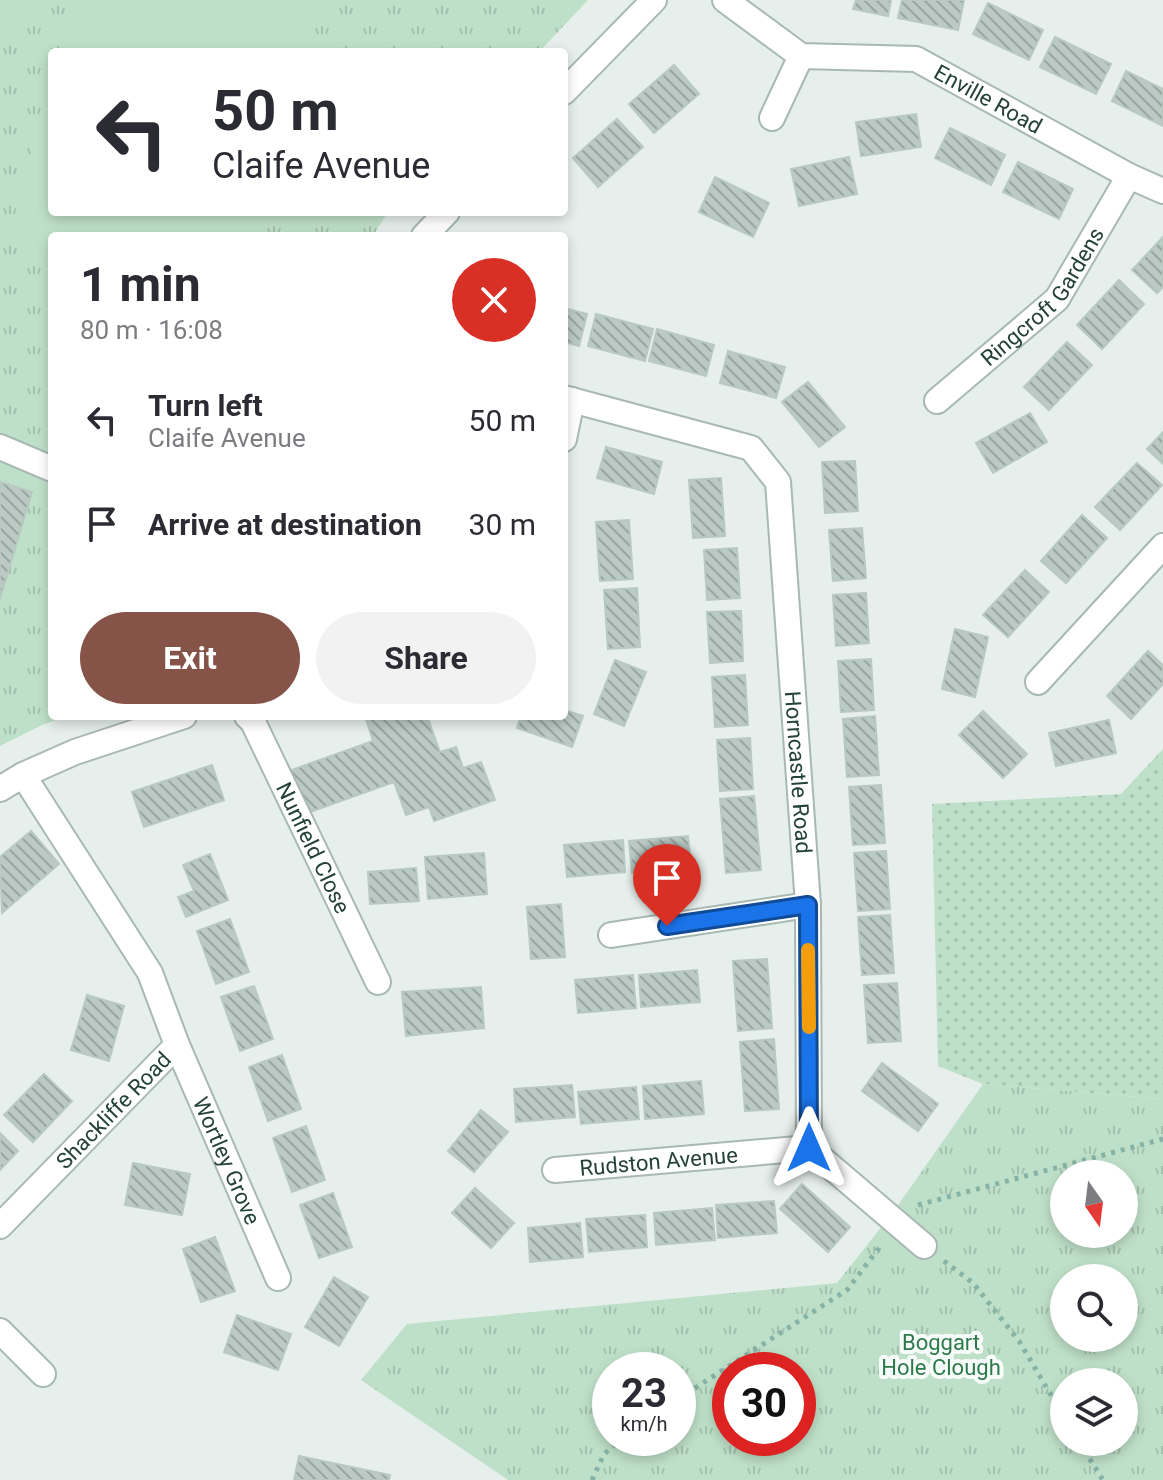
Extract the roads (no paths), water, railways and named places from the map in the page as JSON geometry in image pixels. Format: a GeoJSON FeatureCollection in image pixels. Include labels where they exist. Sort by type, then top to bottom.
{"type":"FeatureCollection","features":[{"type":"Feature","properties":{"kind":"street"},"geometry":{"type":"LineString","coordinates":[[568,88],[654,0]]}},
{"type":"Feature","properties":{"kind":"street"},"geometry":{"type":"LineString","coordinates":[[725,0],[801,56],[772,118]]}},
{"type":"Feature","properties":{"kind":"street","name":"Enville Road"},"geometry":{"type":"LineString","coordinates":[[801,56],[916,59],[1129,176],[1163,191]]}},
{"type":"Feature","properties":{"kind":"street","name":"Ringcroft Gardens"},"geometry":{"type":"LineString","coordinates":[[937,401],[1057,299],[1129,176]]}},
{"type":"Feature","properties":{"kind":"street"},"geometry":{"type":"LineString","coordinates":[[428,232],[443,216]]}},
{"type":"Feature","properties":{"kind":"street","name":"Horncastle Road"},"geometry":{"type":"LineString","coordinates":[[568,399],[751,448],[778,482],[808,905],[809,1148]]}},
{"type":"Feature","properties":{"kind":"street"},"geometry":{"type":"LineString","coordinates":[[0,447],[48,467]]}},
{"type":"Feature","properties":{"kind":"street"},"geometry":{"type":"LineString","coordinates":[[1038,682],[1163,546]]}},
{"type":"Feature","properties":{"kind":"street"},"geometry":{"type":"LineString","coordinates":[[0,789],[75,752],[172,720]]}},
{"type":"Feature","properties":{"kind":"street","name":"Nunfield Close"},"geometry":{"type":"LineString","coordinates":[[251,720],[378,982]]}},
{"type":"Feature","properties":{"kind":"street","name":"Shackliffe Road"},"geometry":{"type":"LineString","coordinates":[[0,1226],[177,1045],[150,973],[23,775]]}},
{"type":"Feature","properties":{"kind":"street"},"geometry":{"type":"LineString","coordinates":[[611,935],[808,905]]}},
{"type":"Feature","properties":{"kind":"street","name":"Wortley Grove"},"geometry":{"type":"LineString","coordinates":[[177,1045],[278,1278]]}},
{"type":"Feature","properties":{"kind":"street"},"geometry":{"type":"LineString","coordinates":[[809,1148],[924,1246]]}},
{"type":"Feature","properties":{"kind":"street","name":"Rudston Avenue"},"geometry":{"type":"LineString","coordinates":[[555,1170],[809,1148]]}},
{"type":"Feature","properties":{"kind":"street"},"geometry":{"type":"LineString","coordinates":[[0,1331],[43,1374]]}},
{"type":"Feature","properties":{"kind":"park label","name":"Boggart Hole Clough"},"geometry":{"type":"Point","coordinates":[941,1354]}}]}
